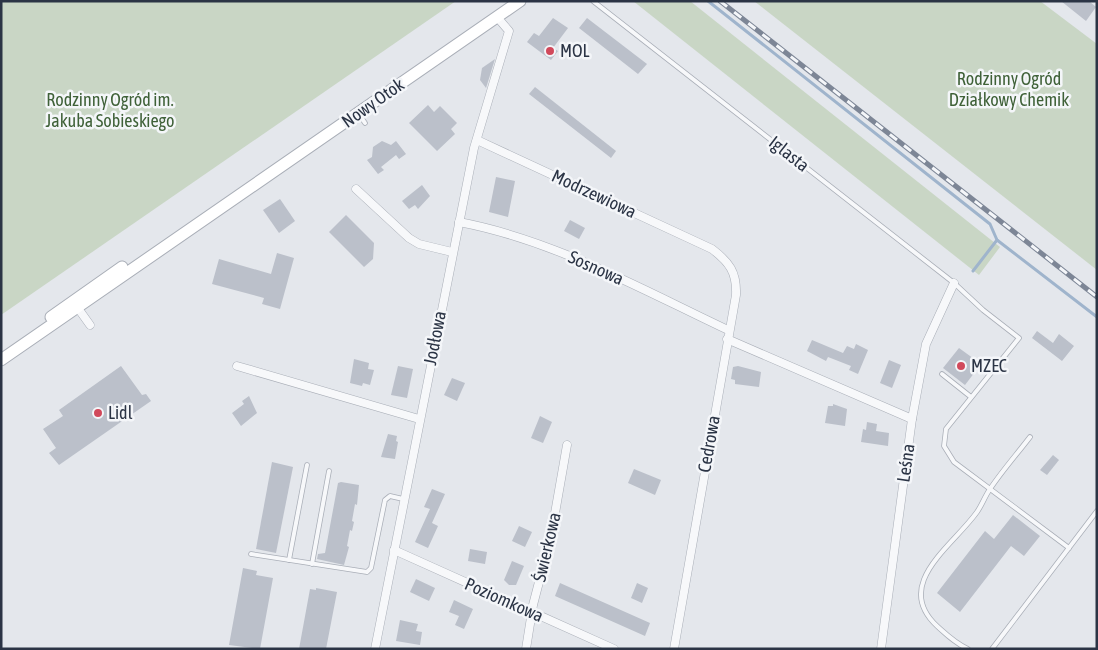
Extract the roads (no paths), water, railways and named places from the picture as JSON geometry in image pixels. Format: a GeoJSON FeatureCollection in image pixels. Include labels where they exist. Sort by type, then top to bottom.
{"type":"FeatureCollection","features":[{"type":"Feature","properties":{"kind":"main road","name":"Nowy Otok"},"geometry":{"type":"LineString","coordinates":[[1,360],[75,304],[226,204],[520,1]]}},
{"type":"Feature","properties":{"kind":"street","name":"Jodłowa"},"geometry":{"type":"LineString","coordinates":[[375,649],[458,222],[477,140],[509,31],[497,17]]}},
{"type":"Feature","properties":{"kind":"street","name":"Modrzewiowa"},"geometry":{"type":"LineString","coordinates":[[477,140],[712,249]]}},
{"type":"Feature","properties":{"kind":"street"},"geometry":{"type":"LineString","coordinates":[[356,189],[408,238],[419,244],[452,252]]}},
{"type":"Feature","properties":{"kind":"street","name":"Sosnowa"},"geometry":{"type":"LineString","coordinates":[[458,222],[530,240],[606,272],[728,330]]}},
{"type":"Feature","properties":{"kind":"street","name":"Cedrowa"},"geometry":{"type":"LineString","coordinates":[[674,649],[728,330],[736,295],[735,273],[726,260],[712,249]]}},
{"type":"Feature","properties":{"kind":"street","name":"Leśna"},"geometry":{"type":"LineString","coordinates":[[881,649],[912,419],[926,344],[954,283]]}},
{"type":"Feature","properties":{"kind":"street"},"geometry":{"type":"LineString","coordinates":[[75,304],[90,325]]}},
{"type":"Feature","properties":{"kind":"street"},"geometry":{"type":"LineString","coordinates":[[727,339],[912,419]]}},
{"type":"Feature","properties":{"kind":"street"},"geometry":{"type":"LineString","coordinates":[[238,366],[419,420]]}},
{"type":"Feature","properties":{"kind":"street","name":"Świerkowa"},"geometry":{"type":"LineString","coordinates":[[526,649],[532,613],[551,536],[568,445]]}},
{"type":"Feature","properties":{"kind":"street","name":"Poziomkowa"},"geometry":{"type":"LineString","coordinates":[[394,550],[614,649]]}},
{"type":"Feature","properties":{"kind":"lane","name":"Iglasta"},"geometry":{"type":"LineString","coordinates":[[593,1],[954,283],[983,310],[1019,338],[971,397]]}},
{"type":"Feature","properties":{"kind":"lane"},"geometry":{"type":"LineString","coordinates":[[358,113],[365,123]]}},
{"type":"Feature","properties":{"kind":"lane"},"geometry":{"type":"LineString","coordinates":[[942,374],[971,397],[946,429],[944,446],[954,462],[1069,548]]}},
{"type":"Feature","properties":{"kind":"lane"},"geometry":{"type":"LineString","coordinates":[[968,649],[954,642],[923,611],[921,595],[928,569],[976,512],[990,489],[1030,437]]}},
{"type":"Feature","properties":{"kind":"lane"},"geometry":{"type":"LineString","coordinates":[[290,560],[307,465]]}},
{"type":"Feature","properties":{"kind":"lane"},"geometry":{"type":"LineString","coordinates":[[312,564],[329,471]]}},
{"type":"Feature","properties":{"kind":"lane"},"geometry":{"type":"LineString","coordinates":[[250,554],[367,572],[371,568],[385,500],[390,496],[403,498]]}},
{"type":"Feature","properties":{"kind":"lane"},"geometry":{"type":"LineString","coordinates":[[992,649],[1097,511]]}},
{"type":"Feature","properties":{"kind":"waterway"},"geometry":{"type":"LineString","coordinates":[[708,1],[990,224],[997,240],[1097,317]]}},
{"type":"Feature","properties":{"kind":"waterway"},"geometry":{"type":"LineString","coordinates":[[973,271],[997,240]]}},
{"type":"Feature","properties":{"kind":"railway"},"geometry":{"type":"LineString","coordinates":[[720,1],[1097,297]]}},
{"type":"Feature","properties":{"kind":"place","name":"MOL"},"geometry":{"type":"Point","coordinates":[550,51]}},
{"type":"Feature","properties":{"kind":"place","name":"MZEC"},"geometry":{"type":"Point","coordinates":[961,366]}},
{"type":"Feature","properties":{"kind":"place","name":"Lidl"},"geometry":{"type":"Point","coordinates":[98,413]}},
{"type":"Feature","properties":{"kind":"park label","name":"Rodzinny Ogród Działkowy Chemik"},"geometry":{"type":"Point","coordinates":[1009,89]}},
{"type":"Feature","properties":{"kind":"park label","name":"Rodzinny Ogród im. Jakuba Sobieskiego"},"geometry":{"type":"Point","coordinates":[110,110]}}]}
